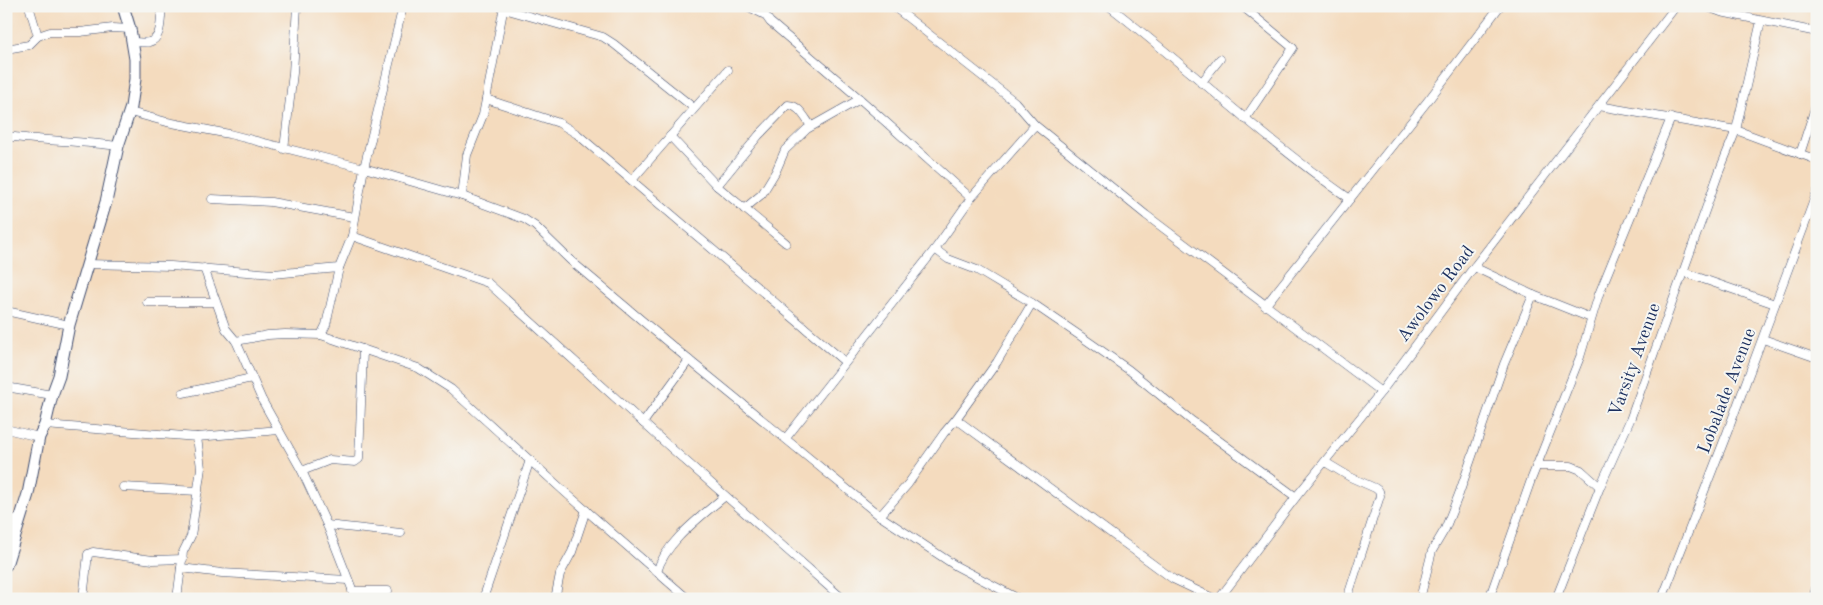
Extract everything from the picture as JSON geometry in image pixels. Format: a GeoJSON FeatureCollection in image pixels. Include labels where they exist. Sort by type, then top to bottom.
{"type":"FeatureCollection","features":[{"type":"Feature","properties":{"kind":"street"},"geometry":{"type":"LineString","coordinates":[[29,6],[38,36]]}},
{"type":"Feature","properties":{"kind":"street"},"geometry":{"type":"LineString","coordinates":[[6,566],[28,494],[39,437],[45,425],[52,395],[59,376],[70,325],[106,202],[118,146],[130,112],[135,79],[133,42],[123,6]]}},
{"type":"Feature","properties":{"kind":"street"},"geometry":{"type":"LineString","coordinates":[[284,149],[293,73],[297,6]]}},
{"type":"Feature","properties":{"kind":"street"},"geometry":{"type":"LineString","coordinates":[[321,335],[326,325],[339,268],[352,236],[364,168],[403,6]]}},
{"type":"Feature","properties":{"kind":"street"},"geometry":{"type":"LineString","coordinates":[[747,6],[765,15],[770,22],[971,198]]}},
{"type":"Feature","properties":{"kind":"street"},"geometry":{"type":"LineString","coordinates":[[765,15],[769,6]]}},
{"type":"Feature","properties":{"kind":"street"},"geometry":{"type":"LineString","coordinates":[[893,6],[1015,102],[1036,125],[1146,215],[1381,392]]}},
{"type":"Feature","properties":{"kind":"street"},"geometry":{"type":"LineString","coordinates":[[1242,6],[1293,48],[1245,119]]}},
{"type":"Feature","properties":{"kind":"street"},"geometry":{"type":"LineString","coordinates":[[1265,306],[1430,98],[1500,6]]}},
{"type":"Feature","properties":{"kind":"street","name":"Awolowo Road"},"geometry":{"type":"LineString","coordinates":[[1217,599],[1381,392],[1474,267],[1676,6]]}},
{"type":"Feature","properties":{"kind":"street"},"geometry":{"type":"LineString","coordinates":[[1705,6],[1761,21],[1817,32]]}},
{"type":"Feature","properties":{"kind":"street"},"geometry":{"type":"LineString","coordinates":[[133,42],[150,42],[157,38],[162,7]]}},
{"type":"Feature","properties":{"kind":"street"},"geometry":{"type":"LineString","coordinates":[[1112,7],[1245,119],[1322,180],[1350,199]]}},
{"type":"Feature","properties":{"kind":"street"},"geometry":{"type":"LineString","coordinates":[[462,196],[467,155],[483,115],[504,8],[602,38],[614,44],[694,108]]}},
{"type":"Feature","properties":{"kind":"street","name":"Varsity Avenue"},"geometry":{"type":"LineString","coordinates":[[1556,599],[1600,487],[1630,420],[1719,172],[1736,130],[1761,21]]}},
{"type":"Feature","properties":{"kind":"street"},"geometry":{"type":"LineString","coordinates":[[6,49],[29,45],[38,36],[50,32],[80,32],[112,28],[130,29]]}},
{"type":"Feature","properties":{"kind":"street"},"geometry":{"type":"LineString","coordinates":[[1201,82],[1220,59]]}},
{"type":"Feature","properties":{"kind":"street"},"geometry":{"type":"LineString","coordinates":[[632,180],[728,70]]}},
{"type":"Feature","properties":{"kind":"street"},"geometry":{"type":"LineString","coordinates":[[486,99],[559,123],[577,134],[845,362]]}},
{"type":"Feature","properties":{"kind":"street"},"geometry":{"type":"LineString","coordinates":[[744,209],[762,194],[776,171],[785,150],[811,126],[860,99]]}},
{"type":"Feature","properties":{"kind":"street"},"geometry":{"type":"LineString","coordinates":[[1800,154],[1817,102]]}},
{"type":"Feature","properties":{"kind":"street"},"geometry":{"type":"LineString","coordinates":[[717,186],[759,135],[788,105],[792,104],[797,108],[811,126]]}},
{"type":"Feature","properties":{"kind":"street"},"geometry":{"type":"LineString","coordinates":[[1599,106],[1736,130],[1817,160]]}},
{"type":"Feature","properties":{"kind":"street"},"geometry":{"type":"LineString","coordinates":[[130,112],[167,122],[229,134],[364,168],[462,196],[524,219],[535,226],[570,260],[689,360],[880,516],[956,566],[1019,599]]}},
{"type":"Feature","properties":{"kind":"street"},"geometry":{"type":"LineString","coordinates":[[1489,599],[1537,466],[1580,357],[1591,318],[1671,118]]}},
{"type":"Feature","properties":{"kind":"street"},"geometry":{"type":"LineString","coordinates":[[786,438],[935,249],[971,198],[1036,125]]}},
{"type":"Feature","properties":{"kind":"street"},"geometry":{"type":"LineString","coordinates":[[6,136],[118,146]]}},
{"type":"Feature","properties":{"kind":"street"},"geometry":{"type":"LineString","coordinates":[[670,136],[717,186],[786,243]]}},
{"type":"Feature","properties":{"kind":"street","name":"Lobalade Avenue"},"geometry":{"type":"LineString","coordinates":[[1662,599],[1817,192]]}},
{"type":"Feature","properties":{"kind":"street"},"geometry":{"type":"LineString","coordinates":[[212,199],[271,202],[354,217]]}},
{"type":"Feature","properties":{"kind":"street"},"geometry":{"type":"LineString","coordinates":[[352,236],[488,283],[725,496],[843,599]]}},
{"type":"Feature","properties":{"kind":"street"},"geometry":{"type":"LineString","coordinates":[[935,249],[948,259],[977,270],[1032,303],[1129,370],[1192,421],[1296,497]]}},
{"type":"Feature","properties":{"kind":"street"},"geometry":{"type":"LineString","coordinates":[[87,264],[204,268],[272,274],[339,268]]}},
{"type":"Feature","properties":{"kind":"street"},"geometry":{"type":"LineString","coordinates":[[1474,267],[1533,295],[1591,318]]}},
{"type":"Feature","properties":{"kind":"street"},"geometry":{"type":"LineString","coordinates":[[204,268],[226,329],[236,341],[252,378],[302,471],[327,525],[354,595],[370,590],[388,591]]}},
{"type":"Feature","properties":{"kind":"street"},"geometry":{"type":"LineString","coordinates":[[1683,272],[1775,304]]}},
{"type":"Feature","properties":{"kind":"street"},"geometry":{"type":"LineString","coordinates":[[1420,599],[1432,551],[1445,529],[1459,494],[1504,364],[1533,295]]}},
{"type":"Feature","properties":{"kind":"street"},"geometry":{"type":"LineString","coordinates":[[148,302],[215,302]]}},
{"type":"Feature","properties":{"kind":"street"},"geometry":{"type":"LineString","coordinates":[[880,516],[908,484],[997,362],[1032,303]]}},
{"type":"Feature","properties":{"kind":"street"},"geometry":{"type":"LineString","coordinates":[[6,311],[70,325]]}},
{"type":"Feature","properties":{"kind":"street"},"geometry":{"type":"LineString","coordinates":[[236,341],[276,334],[321,335],[418,368],[451,389],[688,599]]}},
{"type":"Feature","properties":{"kind":"street"},"geometry":{"type":"LineString","coordinates":[[1763,338],[1817,358]]}},
{"type":"Feature","properties":{"kind":"street"},"geometry":{"type":"LineString","coordinates":[[302,471],[330,460],[354,462],[359,459],[363,349]]}},
{"type":"Feature","properties":{"kind":"street"},"geometry":{"type":"LineString","coordinates":[[643,423],[689,360]]}},
{"type":"Feature","properties":{"kind":"street"},"geometry":{"type":"LineString","coordinates":[[183,393],[252,378]]}},
{"type":"Feature","properties":{"kind":"street"},"geometry":{"type":"LineString","coordinates":[[6,388],[52,395]]}},
{"type":"Feature","properties":{"kind":"street"},"geometry":{"type":"LineString","coordinates":[[956,419],[1173,579],[1217,599]]}},
{"type":"Feature","properties":{"kind":"street"},"geometry":{"type":"LineString","coordinates":[[45,425],[197,437],[279,430]]}},
{"type":"Feature","properties":{"kind":"street"},"geometry":{"type":"LineString","coordinates":[[6,429],[39,437]]}},
{"type":"Feature","properties":{"kind":"street"},"geometry":{"type":"LineString","coordinates":[[177,599],[183,552],[191,536],[201,468],[197,437]]}},
{"type":"Feature","properties":{"kind":"street"},"geometry":{"type":"LineString","coordinates":[[483,599],[530,460]]}},
{"type":"Feature","properties":{"kind":"street"},"geometry":{"type":"LineString","coordinates":[[1325,462],[1350,477],[1375,488],[1379,491],[1380,496],[1347,599]]}},
{"type":"Feature","properties":{"kind":"street"},"geometry":{"type":"LineString","coordinates":[[1537,466],[1571,466],[1581,470],[1600,487]]}},
{"type":"Feature","properties":{"kind":"street"},"geometry":{"type":"LineString","coordinates":[[123,487],[198,490]]}},
{"type":"Feature","properties":{"kind":"street"},"geometry":{"type":"LineString","coordinates":[[657,572],[660,563],[677,540],[725,496]]}},
{"type":"Feature","properties":{"kind":"street"},"geometry":{"type":"LineString","coordinates":[[556,599],[560,574],[572,552],[586,510]]}},
{"type":"Feature","properties":{"kind":"street"},"geometry":{"type":"LineString","coordinates":[[6,518],[20,520]]}},
{"type":"Feature","properties":{"kind":"street"},"geometry":{"type":"LineString","coordinates":[[327,525],[401,533]]}},
{"type":"Feature","properties":{"kind":"street"},"geometry":{"type":"LineString","coordinates":[[83,599],[88,554],[90,552],[182,564],[222,573],[348,580]]}},
{"type":"Feature","properties":{"kind":"street"},"geometry":{"type":"LineString","coordinates":[[644,560],[660,563]]}},
{"type":"Feature","properties":{"kind":"street"},"geometry":{"type":"LineString","coordinates":[[1813,599],[1817,584]]}}]}
